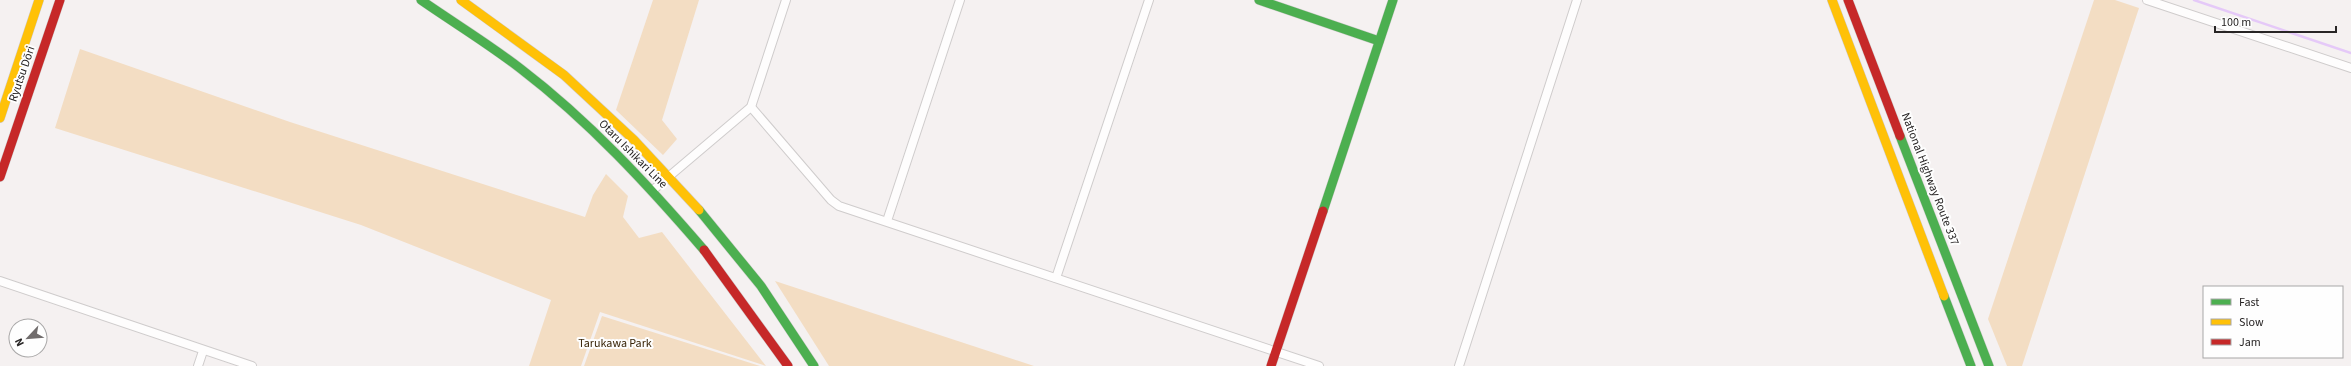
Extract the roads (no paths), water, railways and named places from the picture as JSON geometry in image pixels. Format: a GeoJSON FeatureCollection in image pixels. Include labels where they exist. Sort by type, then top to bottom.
{"type":"FeatureCollection","features":[{"type":"Feature","properties":{"kind":"main road","name":"Ryutsu Dōri"},"geometry":{"type":"LineString","coordinates":[[0,118],[39,0]]}},
{"type":"Feature","properties":{"kind":"main road","name":"Ryutsu Dōri"},"geometry":{"type":"LineString","coordinates":[[0,178],[60,0]]}},
{"type":"Feature","properties":{"kind":"main road","name":"Otaru Ishikari Line"},"geometry":{"type":"LineString","coordinates":[[421,0],[520,68],[558,99],[653,190],[718,267],[788,366]]}},
{"type":"Feature","properties":{"kind":"main road","name":"Otaru Ishikari Line"},"geometry":{"type":"LineString","coordinates":[[461,0],[563,74],[630,135],[670,177],[731,248],[784,320],[814,366]]}},
{"type":"Feature","properties":{"kind":"main road"},"geometry":{"type":"LineString","coordinates":[[1259,0],[1379,41]]}},
{"type":"Feature","properties":{"kind":"main road"},"geometry":{"type":"LineString","coordinates":[[1271,366],[1393,0]]}},
{"type":"Feature","properties":{"kind":"main road"},"geometry":{"type":"LineString","coordinates":[[1832,0],[1971,366]]}},
{"type":"Feature","properties":{"kind":"main road","name":"National Highway Route 337"},"geometry":{"type":"LineString","coordinates":[[1848,0],[1988,366]]}},
{"type":"Feature","properties":{"kind":"street"},"geometry":{"type":"LineString","coordinates":[[653,190],[751,107],[786,0]]}},
{"type":"Feature","properties":{"kind":"street"},"geometry":{"type":"LineString","coordinates":[[886,222],[960,0]]}},
{"type":"Feature","properties":{"kind":"street"},"geometry":{"type":"LineString","coordinates":[[1056,278],[1149,0]]}},
{"type":"Feature","properties":{"kind":"street"},"geometry":{"type":"LineString","coordinates":[[1459,366],[1577,0]]}},
{"type":"Feature","properties":{"kind":"street"},"geometry":{"type":"LineString","coordinates":[[2147,0],[2351,68]]}},
{"type":"Feature","properties":{"kind":"street"},"geometry":{"type":"LineString","coordinates":[[751,107],[831,200],[839,206],[1319,366]]}},
{"type":"Feature","properties":{"kind":"street"},"geometry":{"type":"LineString","coordinates":[[0,282],[203,351],[252,366]]}},
{"type":"Feature","properties":{"kind":"street"},"geometry":{"type":"LineString","coordinates":[[198,366],[203,351]]}},
{"type":"Feature","properties":{"kind":"waterway"},"geometry":{"type":"LineString","coordinates":[[2194,0],[2351,53]]}},
{"type":"Feature","properties":{"kind":"park label","name":"Tarukawa Park"},"geometry":{"type":"Point","coordinates":[615,343]}}]}
